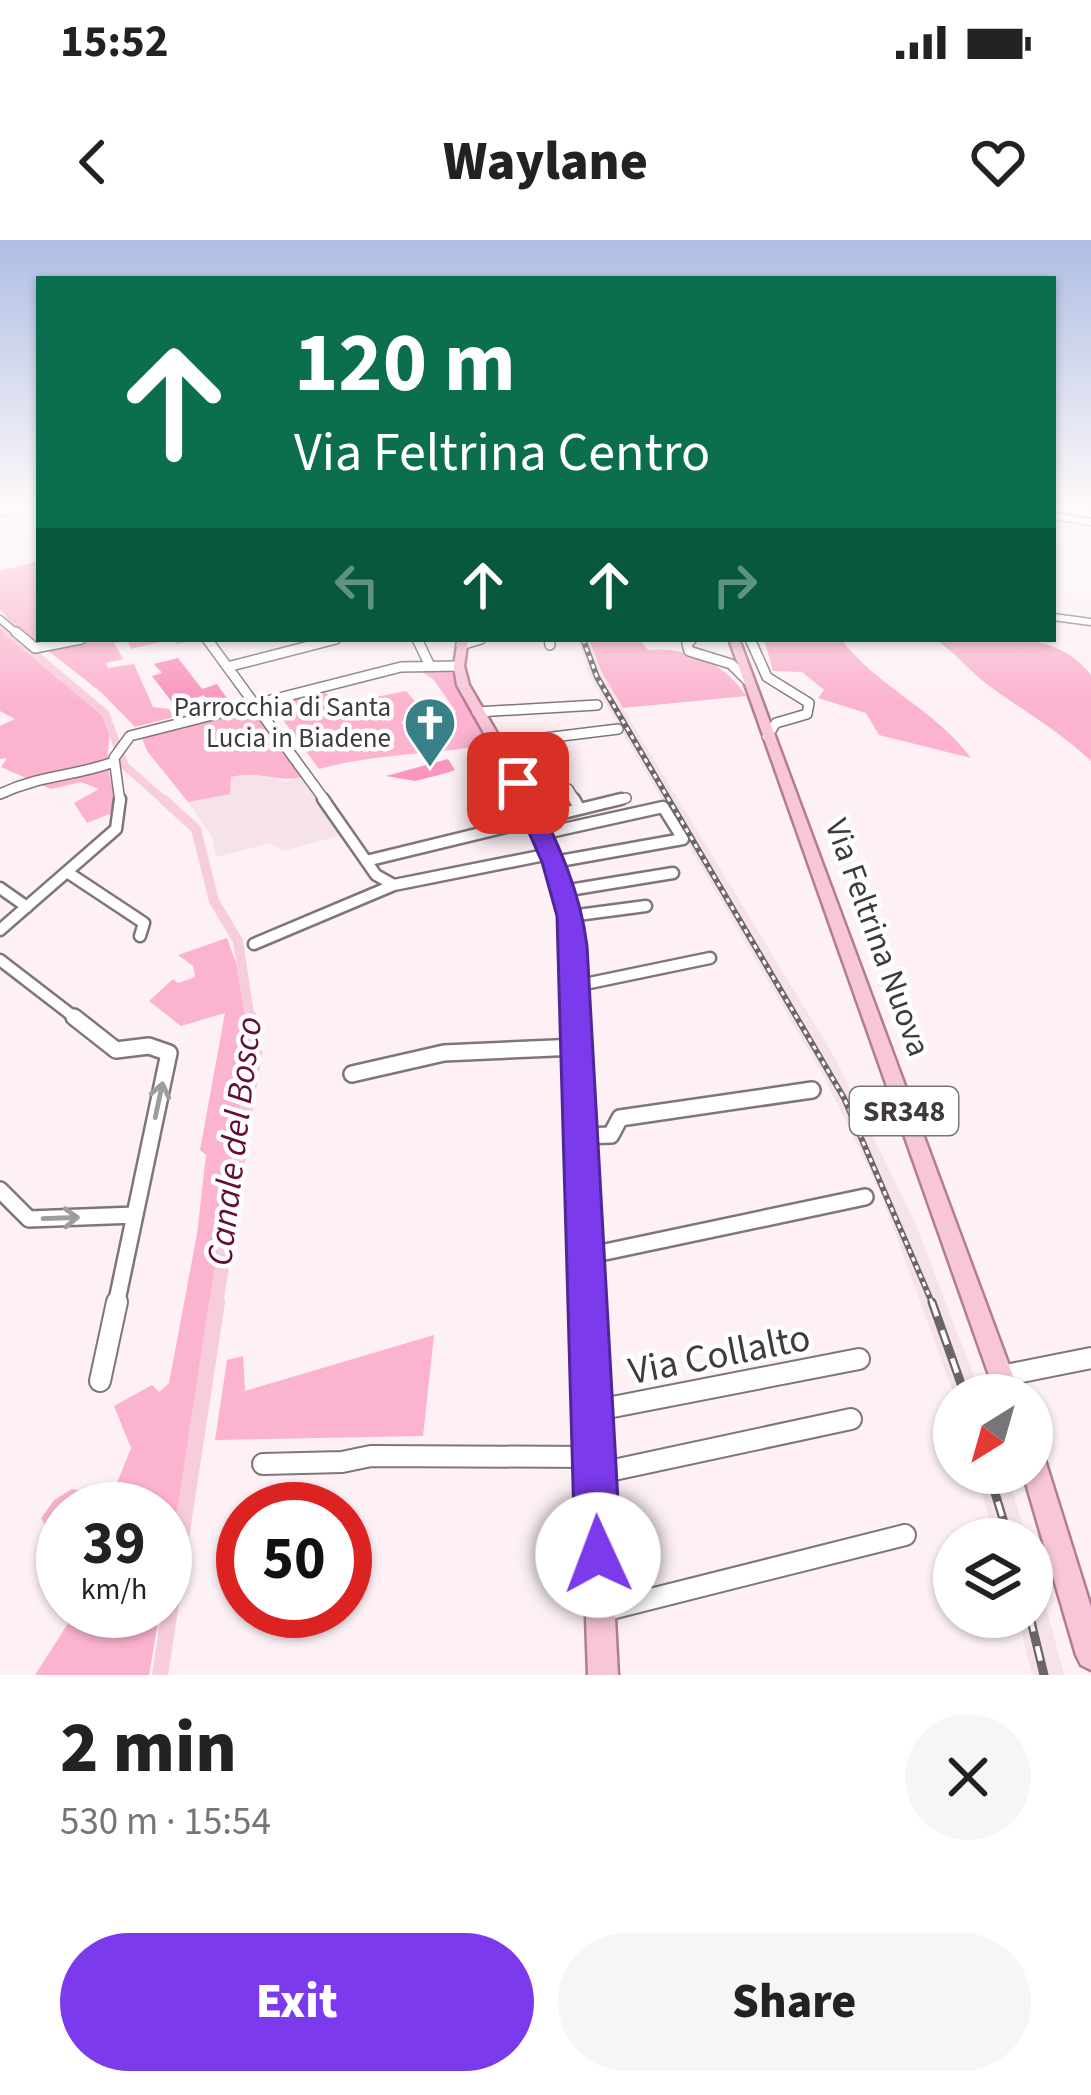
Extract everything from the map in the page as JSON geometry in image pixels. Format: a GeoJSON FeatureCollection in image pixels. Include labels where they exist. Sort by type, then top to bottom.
{"type":"FeatureCollection","features":[{"type":"Feature","properties":{"kind":"main road"},"geometry":{"type":"LineString","coordinates":[[462,642],[459,666],[477,712],[524,796],[552,858],[570,916],[603,1675]]}},
{"type":"Feature","properties":{"kind":"main road","name":"Via Feltrina Nuova"},"geometry":{"type":"LineString","coordinates":[[735,642],[1001,1374]]}},
{"type":"Feature","properties":{"kind":"main road"},"geometry":{"type":"LineString","coordinates":[[1042,1494],[1091,1655]]}},
{"type":"Feature","properties":{"kind":"street"},"geometry":{"type":"LineString","coordinates":[[1056,617],[1091,622]]}},
{"type":"Feature","properties":{"kind":"street"},"geometry":{"type":"LineString","coordinates":[[0,619],[38,649],[68,642]]}},
{"type":"Feature","properties":{"kind":"street"},"geometry":{"type":"LineString","coordinates":[[210,642],[366,861],[394,885]]}},
{"type":"Feature","properties":{"kind":"street"},"geometry":{"type":"LineString","coordinates":[[231,666],[323,642]]}},
{"type":"Feature","properties":{"kind":"street"},"geometry":{"type":"LineString","coordinates":[[418,642],[430,666]]}},
{"type":"Feature","properties":{"kind":"street"},"geometry":{"type":"LineString","coordinates":[[689,642],[689,651],[731,664],[750,687]]}},
{"type":"Feature","properties":{"kind":"street"},"geometry":{"type":"LineString","coordinates":[[704,657],[723,655],[735,642]]}},
{"type":"Feature","properties":{"kind":"street"},"geometry":{"type":"LineString","coordinates":[[751,642],[767,677],[809,703],[807,714],[776,723],[767,736]]}},
{"type":"Feature","properties":{"kind":"street"},"geometry":{"type":"LineString","coordinates":[[0,794],[37,777],[79,774],[114,754],[130,736],[254,700],[401,667],[459,666]]}},
{"type":"Feature","properties":{"kind":"street"},"geometry":{"type":"LineString","coordinates":[[477,712],[597,705]]}},
{"type":"Feature","properties":{"kind":"street"},"geometry":{"type":"LineString","coordinates":[[757,705],[794,718]]}},
{"type":"Feature","properties":{"kind":"street"},"geometry":{"type":"LineString","coordinates":[[496,744],[618,729]]}},
{"type":"Feature","properties":{"kind":"street"},"geometry":{"type":"LineString","coordinates":[[0,930],[120,823],[114,754]]}},
{"type":"Feature","properties":{"kind":"street"},"geometry":{"type":"LineString","coordinates":[[524,796],[568,789],[579,808]]}},
{"type":"Feature","properties":{"kind":"street"},"geometry":{"type":"LineString","coordinates":[[537,825],[579,808],[626,798]]}},
{"type":"Feature","properties":{"kind":"street"},"geometry":{"type":"LineString","coordinates":[[254,944],[394,885],[683,839],[663,807],[537,825],[366,861]]}},
{"type":"Feature","properties":{"kind":"street"},"geometry":{"type":"LineString","coordinates":[[67,872],[144,923],[140,936]]}},
{"type":"Feature","properties":{"kind":"street"},"geometry":{"type":"LineString","coordinates":[[563,891],[673,873]]}},
{"type":"Feature","properties":{"kind":"street"},"geometry":{"type":"LineString","coordinates":[[0,888],[27,907]]}},
{"type":"Feature","properties":{"kind":"street"},"geometry":{"type":"LineString","coordinates":[[570,916],[646,906]]}},
{"type":"Feature","properties":{"kind":"street"},"geometry":{"type":"LineString","coordinates":[[574,986],[710,958]]}},
{"type":"Feature","properties":{"kind":"street"},"geometry":{"type":"LineString","coordinates":[[0,960],[116,1050],[149,1046],[169,1053],[100,1381]]}},
{"type":"Feature","properties":{"kind":"street"},"geometry":{"type":"LineString","coordinates":[[352,1074],[444,1053],[577,1047]]}},
{"type":"Feature","properties":{"kind":"street"},"geometry":{"type":"LineString","coordinates":[[581,1136],[611,1136],[620,1118],[812,1090]]}},
{"type":"Feature","properties":{"kind":"street"},"geometry":{"type":"LineString","coordinates":[[0,1190],[29,1219],[134,1215]]}},
{"type":"Feature","properties":{"kind":"street"},"geometry":{"type":"LineString","coordinates":[[586,1256],[865,1197]]}},
{"type":"Feature","properties":{"kind":"street"},"geometry":{"type":"LineString","coordinates":[[1042,1374],[1091,1358]]}},
{"type":"Feature","properties":{"kind":"street","name":"Via Collalto"},"geometry":{"type":"LineString","coordinates":[[592,1411],[859,1359]]}},
{"type":"Feature","properties":{"kind":"street"},"geometry":{"type":"LineString","coordinates":[[263,1463],[342,1462],[371,1456],[595,1466],[850,1419]]}},
{"type":"Feature","properties":{"kind":"street"},"geometry":{"type":"LineString","coordinates":[[600,1612],[904,1534]]}},
{"type":"Feature","properties":{"kind":"shaded area"},"geometry":{"type":"Polygon","coordinates":[[[0,572],[36,572],[36,641],[0,609],[0,572]]]}},
{"type":"Feature","properties":{"kind":"shaded area"},"geometry":{"type":"Polygon","coordinates":[[[0,624],[103,708],[109,723],[108,763],[117,811],[87,823],[74,803],[99,789],[81,782],[51,789],[1,767],[7,758],[0,759],[0,726],[15,719],[0,711],[0,624]]]}},
{"type":"Feature","properties":{"kind":"shaded area"},"geometry":{"type":"Polygon","coordinates":[[[37,642],[121,642],[114,643],[123,659],[106,663],[108,668],[134,664],[153,707],[169,709],[174,717],[135,727],[102,693],[37,642]]]}},
{"type":"Feature","properties":{"kind":"shaded area"},"geometry":{"type":"Polygon","coordinates":[[[128,642],[160,642],[131,649],[128,642]]]}},
{"type":"Feature","properties":{"kind":"shaded area"},"geometry":{"type":"Polygon","coordinates":[[[579,642],[590,642],[601,672],[835,1058],[916,1225],[973,1374],[946,1374],[881,1194],[826,1080],[588,673],[579,642]]]}},
{"type":"Feature","properties":{"kind":"shaded area"},"geometry":{"type":"Polygon","coordinates":[[[590,642],[641,642],[648,650],[703,659],[727,674],[746,696],[623,708],[590,642]]]}},
{"type":"Feature","properties":{"kind":"shaded area"},"geometry":{"type":"Polygon","coordinates":[[[765,642],[843,642],[871,671],[941,725],[971,758],[879,735],[866,713],[818,698],[824,690],[802,672],[773,671],[765,642]]]}},
{"type":"Feature","properties":{"kind":"shaded area"},"geometry":{"type":"Polygon","coordinates":[[[938,642],[1035,642],[1076,660],[1091,675],[1091,761],[984,682],[938,642]]]}},
{"type":"Feature","properties":{"kind":"shaded area"},"geometry":{"type":"Polygon","coordinates":[[[414,667],[457,668],[492,744],[319,769],[267,698],[318,687],[341,704],[406,691],[426,714],[401,722],[412,734],[446,729],[448,717],[456,712],[434,680],[414,667]]]}},
{"type":"Feature","properties":{"kind":"shaded area"},"geometry":{"type":"Polygon","coordinates":[[[254,702],[307,776],[231,777],[230,794],[188,802],[147,751],[140,733],[254,702]]]}},
{"type":"Feature","properties":{"kind":"shaded area"},"geometry":{"type":"Polygon","coordinates":[[[256,771],[285,782],[307,776],[346,834],[283,851],[270,843],[216,857],[212,837],[188,802],[229,794],[231,777],[256,771]]]}},
{"type":"Feature","properties":{"kind":"shaded area"},"geometry":{"type":"Polygon","coordinates":[[[227,938],[244,985],[252,1029],[182,1482],[117,1482],[131,1448],[114,1406],[152,1385],[159,1392],[169,1383],[197,1234],[206,1155],[200,1150],[225,1013],[181,1026],[149,1001],[173,979],[178,983],[195,977],[193,966],[178,955],[227,938]]]}},
{"type":"Feature","properties":{"kind":"shaded area"},"geometry":{"type":"Polygon","coordinates":[[[434,1335],[423,1436],[215,1440],[227,1360],[243,1356],[245,1391],[434,1335]]]}},
{"type":"Feature","properties":{"kind":"shaded area"},"geometry":{"type":"Polygon","coordinates":[[[982,1494],[1013,1494],[1021,1518],[989,1518],[982,1494]]]}},
{"type":"Feature","properties":{"kind":"shaded area"},"geometry":{"type":"Polygon","coordinates":[[[1053,1634],[1064,1675],[1032,1675],[1023,1638],[1053,1634]]]}},
{"type":"Feature","properties":{"kind":"shaded area"},"geometry":{"type":"Polygon","coordinates":[[[59,1638],[155,1638],[149,1675],[35,1675],[59,1638]]]}},
{"type":"Feature","properties":{"kind":"building"},"geometry":{"type":"Polygon","coordinates":[[[178,658],[202,689],[217,684],[227,698],[209,703],[204,695],[175,706],[152,676],[162,673],[154,664],[178,658]]]}},
{"type":"Feature","properties":{"kind":"building","name":"Parrocchia di Santa Lucia in Biadene"},"geometry":{"type":"Polygon","coordinates":[[[448,759],[455,770],[443,774],[415,781],[386,776],[448,759]]]}},
{"type":"Feature","properties":{"kind":"waterway","name":"Canale del Bosco"},"geometry":{"type":"LineString","coordinates":[[0,625],[12,635]]}},
{"type":"Feature","properties":{"kind":"waterway","name":"Canale del Bosco"},"geometry":{"type":"LineString","coordinates":[[8,632],[105,713],[125,766],[166,802]]}},
{"type":"Feature","properties":{"kind":"waterway","name":"Canale del Bosco"},"geometry":{"type":"LineString","coordinates":[[163,799],[196,829],[214,901],[238,941],[250,1020]]}},
{"type":"Feature","properties":{"kind":"waterway","name":"Canale del Bosco"},"geometry":{"type":"LineString","coordinates":[[216,1305],[255,1052],[250,1017]]}},
{"type":"Feature","properties":{"kind":"waterway","name":"Canale del Bosco"},"geometry":{"type":"LineString","coordinates":[[160,1675],[217,1302]]}},
{"type":"Feature","properties":{"kind":"railway"},"geometry":{"type":"LineString","coordinates":[[584,642],[597,677],[844,1098],[933,1305]]}},
{"type":"Feature","properties":{"kind":"railway"},"geometry":{"type":"LineString","coordinates":[[932,1302],[958,1374]]}},
{"type":"Feature","properties":{"kind":"railway"},"geometry":{"type":"LineString","coordinates":[[995,1494],[1003,1518]]}},
{"type":"Feature","properties":{"kind":"railway"},"geometry":{"type":"LineString","coordinates":[[1035,1638],[1044,1675]]}},
{"type":"Feature","properties":{"kind":"place","name":"Parrocchia di Santa Lucia in Biadene"},"geometry":{"type":"Point","coordinates":[430,769]}},
{"type":"Feature","properties":{"kind":"route"},"geometry":{"type":"LineString","coordinates":[[518,783],[554,862],[574,946],[598,1555]]}}]}
